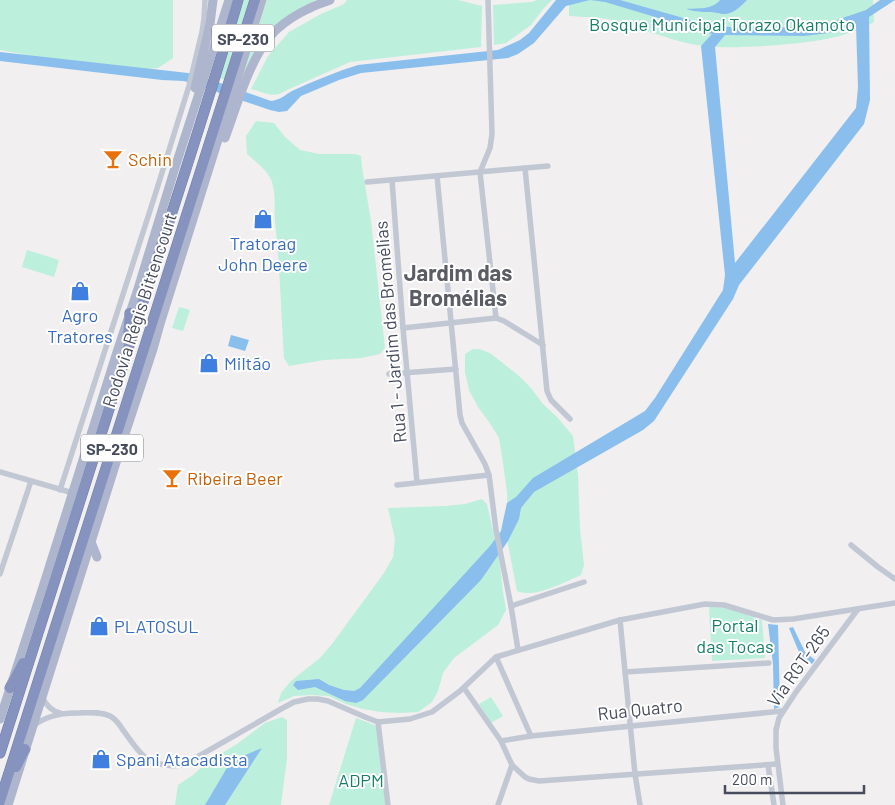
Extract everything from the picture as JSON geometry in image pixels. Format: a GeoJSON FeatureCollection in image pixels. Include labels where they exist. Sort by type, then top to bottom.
{"type":"FeatureCollection","features":[{"type":"Feature","properties":{"kind":"highway","name":"Rodovia Régis Bittencourt"},"geometry":{"type":"LineString","coordinates":[[0,753],[127,354],[199,88],[217,73],[238,0]]}},
{"type":"Feature","properties":{"kind":"highway","name":"Rodovia Régis Bittencourt"},"geometry":{"type":"LineString","coordinates":[[0,800],[138,368],[232,98],[238,79],[255,0]]}},
{"type":"Feature","properties":{"kind":"highway"},"geometry":{"type":"LineString","coordinates":[[127,354],[130,313]]}},
{"type":"Feature","properties":{"kind":"highway"},"geometry":{"type":"LineString","coordinates":[[138,368],[160,324]]}},
{"type":"Feature","properties":{"kind":"highway"},"geometry":{"type":"LineString","coordinates":[[10,688],[43,618]]}},
{"type":"Feature","properties":{"kind":"highway"},"geometry":{"type":"LineString","coordinates":[[0,800],[25,749]]}},
{"type":"Feature","properties":{"kind":"main road"},"geometry":{"type":"LineString","coordinates":[[0,719],[137,292],[199,88],[200,68],[210,24],[213,0]]}},
{"type":"Feature","properties":{"kind":"main road"},"geometry":{"type":"LineString","coordinates":[[200,68],[229,0]]}},
{"type":"Feature","properties":{"kind":"main road"},"geometry":{"type":"LineString","coordinates":[[8,805],[262,0]]}},
{"type":"Feature","properties":{"kind":"main road"},"geometry":{"type":"LineString","coordinates":[[238,79],[251,67],[275,30],[309,8],[330,0]]}},
{"type":"Feature","properties":{"kind":"main road"},"geometry":{"type":"LineString","coordinates":[[91,542],[97,557]]}},
{"type":"Feature","properties":{"kind":"main road"},"geometry":{"type":"LineString","coordinates":[[70,612],[80,604]]}},
{"type":"Feature","properties":{"kind":"street"},"geometry":{"type":"LineString","coordinates":[[200,68],[205,0]]}},
{"type":"Feature","properties":{"kind":"street"},"geometry":{"type":"LineString","coordinates":[[488,0],[492,139],[489,152],[480,172],[496,318]]}},
{"type":"Feature","properties":{"kind":"street"},"geometry":{"type":"LineString","coordinates":[[60,490],[155,195],[199,88]]}},
{"type":"Feature","properties":{"kind":"street"},"geometry":{"type":"LineString","coordinates":[[368,182],[548,166]]}},
{"type":"Feature","properties":{"kind":"street"},"geometry":{"type":"LineString","coordinates":[[525,168],[546,388],[554,402],[570,418]]}},
{"type":"Feature","properties":{"kind":"street"},"geometry":{"type":"LineString","coordinates":[[437,176],[459,406],[462,423],[489,475],[496,530],[518,650]]}},
{"type":"Feature","properties":{"kind":"street","name":"Rua 1 - Jardim das Bromélias"},"geometry":{"type":"LineString","coordinates":[[392,180],[417,482]]}},
{"type":"Feature","properties":{"kind":"street"},"geometry":{"type":"LineString","coordinates":[[403,328],[496,318],[543,345]]}},
{"type":"Feature","properties":{"kind":"street"},"geometry":{"type":"LineString","coordinates":[[389,374],[456,369]]}},
{"type":"Feature","properties":{"kind":"street"},"geometry":{"type":"LineString","coordinates":[[0,472],[73,494]]}},
{"type":"Feature","properties":{"kind":"street"},"geometry":{"type":"LineString","coordinates":[[397,485],[489,475]]}},
{"type":"Feature","properties":{"kind":"street"},"geometry":{"type":"LineString","coordinates":[[0,574],[31,481]]}},
{"type":"Feature","properties":{"kind":"street"},"geometry":{"type":"LineString","coordinates":[[851,545],[895,579]]}},
{"type":"Feature","properties":{"kind":"street"},"geometry":{"type":"LineString","coordinates":[[511,606],[584,582]]}},
{"type":"Feature","properties":{"kind":"street"},"geometry":{"type":"LineString","coordinates":[[33,727],[44,718],[62,714],[96,712],[116,720],[146,759],[156,764],[173,766],[185,764],[294,702],[308,699],[328,701],[378,722],[402,720],[426,714],[432,712],[464,688],[496,657],[620,620],[705,604],[724,605],[765,618],[781,620],[895,603]]}},
{"type":"Feature","properties":{"kind":"street","name":"Via RGT-265"},"geometry":{"type":"LineString","coordinates":[[783,805],[775,739],[779,718],[858,609]]}},
{"type":"Feature","properties":{"kind":"street"},"geometry":{"type":"LineString","coordinates":[[620,620],[640,805]]}},
{"type":"Feature","properties":{"kind":"street"},"geometry":{"type":"LineString","coordinates":[[496,657],[531,736]]}},
{"type":"Feature","properties":{"kind":"street"},"geometry":{"type":"LineString","coordinates":[[625,672],[769,663]]}},
{"type":"Feature","properties":{"kind":"street"},"geometry":{"type":"LineString","coordinates":[[464,688],[501,741],[512,765],[528,779],[539,780],[777,764]]}},
{"type":"Feature","properties":{"kind":"street"},"geometry":{"type":"LineString","coordinates":[[42,697],[52,710],[62,714]]}},
{"type":"Feature","properties":{"kind":"street","name":"Rua Quatro"},"geometry":{"type":"LineString","coordinates":[[501,741],[631,725],[783,711]]}},
{"type":"Feature","properties":{"kind":"street"},"geometry":{"type":"LineString","coordinates":[[378,722],[388,805]]}},
{"type":"Feature","properties":{"kind":"street"},"geometry":{"type":"LineString","coordinates":[[498,805],[512,765]]}},
{"type":"Feature","properties":{"kind":"street"},"geometry":{"type":"LineString","coordinates":[[768,765],[774,805]]}},
{"type":"Feature","properties":{"kind":"green space"},"geometry":{"type":"Polygon","coordinates":[[[0,0],[173,0],[173,58],[158,68],[140,70],[105,64],[87,64],[0,50],[0,0]]]}},
{"type":"Feature","properties":{"kind":"green space"},"geometry":{"type":"Polygon","coordinates":[[[243,0],[250,0],[225,80],[219,78],[243,0]]]}},
{"type":"Feature","properties":{"kind":"green space"},"geometry":{"type":"Polygon","coordinates":[[[267,0],[316,0],[292,13],[243,76],[267,0]]]}},
{"type":"Feature","properties":{"kind":"green space"},"geometry":{"type":"Polygon","coordinates":[[[347,0],[458,0],[482,6],[481,47],[350,62],[282,93],[273,95],[251,89],[268,56],[289,32],[321,14],[344,4],[347,0]]]}},
{"type":"Feature","properties":{"kind":"green space"},"geometry":{"type":"Polygon","coordinates":[[[552,0],[531,25],[506,43],[494,45],[493,5],[552,0]]]}},
{"type":"Feature","properties":{"kind":"green space","name":"Bosque Municipal Torazo Okamoto"},"geometry":{"type":"Polygon","coordinates":[[[569,0],[873,0],[874,22],[848,33],[820,40],[764,46],[709,47],[681,42],[611,20],[569,16],[569,0]]]}},
{"type":"Feature","properties":{"kind":"green space"},"geometry":{"type":"Polygon","coordinates":[[[256,121],[274,123],[285,137],[300,150],[319,154],[355,154],[361,156],[371,221],[385,348],[380,354],[289,366],[284,358],[273,187],[268,174],[247,154],[246,136],[256,121]]]}},
{"type":"Feature","properties":{"kind":"green space"},"geometry":{"type":"Polygon","coordinates":[[[27,250],[59,260],[54,277],[22,267],[27,250]]]}},
{"type":"Feature","properties":{"kind":"green space"},"geometry":{"type":"Polygon","coordinates":[[[179,307],[190,310],[183,331],[172,328],[179,307]]]}},
{"type":"Feature","properties":{"kind":"green space"},"geometry":{"type":"Polygon","coordinates":[[[473,349],[490,353],[518,375],[573,436],[578,475],[580,529],[584,565],[581,575],[541,591],[524,593],[517,591],[508,544],[507,492],[499,438],[469,390],[465,372],[465,354],[473,349]]]}},
{"type":"Feature","properties":{"kind":"green space"},"geometry":{"type":"Polygon","coordinates":[[[482,499],[487,504],[499,557],[506,610],[498,625],[454,658],[443,673],[438,691],[432,702],[418,712],[400,713],[363,709],[329,696],[294,696],[278,703],[281,693],[291,681],[320,658],[332,644],[384,573],[393,557],[395,539],[388,508],[446,506],[465,504],[482,499]]]}},
{"type":"Feature","properties":{"kind":"green space","name":"Portal das Tocas"},"geometry":{"type":"Polygon","coordinates":[[[709,607],[729,609],[762,620],[765,658],[712,661],[709,607]]]}},
{"type":"Feature","properties":{"kind":"green space"},"geometry":{"type":"Polygon","coordinates":[[[491,697],[503,716],[491,723],[479,704],[491,697]]]}},
{"type":"Feature","properties":{"kind":"green space"},"geometry":{"type":"Polygon","coordinates":[[[282,717],[287,720],[287,758],[281,805],[175,805],[178,785],[206,763],[237,744],[265,723],[282,717]]]}},
{"type":"Feature","properties":{"kind":"green space","name":"ADPM"},"geometry":{"type":"Polygon","coordinates":[[[356,718],[377,726],[386,805],[329,805],[356,718]]]}},
{"type":"Feature","properties":{"kind":"water"},"geometry":{"type":"Polygon","coordinates":[[[556,0],[590,0],[566,6],[534,43],[518,54],[508,58],[361,73],[301,96],[287,111],[279,112],[184,81],[0,61],[0,52],[188,73],[271,101],[316,80],[358,65],[498,50],[520,40],[529,33],[556,0]]]}},
{"type":"Feature","properties":{"kind":"water"},"geometry":{"type":"Polygon","coordinates":[[[590,0],[620,0],[708,25],[740,28],[822,25],[866,10],[880,0],[895,0],[869,17],[870,100],[864,124],[739,285],[733,299],[654,421],[643,430],[534,492],[521,508],[519,519],[508,541],[481,580],[363,700],[356,703],[345,701],[315,687],[298,690],[293,685],[296,681],[319,679],[344,690],[354,691],[360,688],[490,546],[501,531],[507,503],[516,497],[533,478],[645,411],[723,290],[725,275],[701,46],[712,34],[605,2],[590,0]],[[856,24],[829,33],[804,36],[725,35],[715,47],[735,263],[856,108],[858,87],[856,24]]]}},
{"type":"Feature","properties":{"kind":"water"},"geometry":{"type":"Polygon","coordinates":[[[720,0],[747,0],[736,10],[726,14],[686,9],[709,7],[720,0]]]}},
{"type":"Feature","properties":{"kind":"water"},"geometry":{"type":"Polygon","coordinates":[[[231,335],[249,340],[245,351],[228,346],[231,335]]]}},
{"type":"Feature","properties":{"kind":"water"},"geometry":{"type":"Polygon","coordinates":[[[768,624],[778,625],[780,707],[774,709],[773,664],[768,624]]]}},
{"type":"Feature","properties":{"kind":"water"},"geometry":{"type":"Polygon","coordinates":[[[793,627],[805,652],[815,660],[812,664],[801,657],[789,628],[793,627]]]}},
{"type":"Feature","properties":{"kind":"water"},"geometry":{"type":"Polygon","coordinates":[[[262,748],[225,805],[205,805],[231,761],[262,748]]]}},
{"type":"Feature","properties":{"kind":"place","name":"Schin"},"geometry":{"type":"Point","coordinates":[113,159]}},
{"type":"Feature","properties":{"kind":"place","name":"Tratorag John Deere"},"geometry":{"type":"Point","coordinates":[263,219]}},
{"type":"Feature","properties":{"kind":"place","name":"Agro Tratores"},"geometry":{"type":"Point","coordinates":[80,291]}},
{"type":"Feature","properties":{"kind":"place","name":"Miltão"},"geometry":{"type":"Point","coordinates":[209,363]}},
{"type":"Feature","properties":{"kind":"place","name":"Ribeira Beer"},"geometry":{"type":"Point","coordinates":[172,478]}},
{"type":"Feature","properties":{"kind":"place","name":"PLATOSUL"},"geometry":{"type":"Point","coordinates":[99,626]}},
{"type":"Feature","properties":{"kind":"place","name":"Spani Atacadista"},"geometry":{"type":"Point","coordinates":[101,759]}},
{"type":"Feature","properties":{"kind":"district","name":"Jardim das Bromélias"},"geometry":{"type":"Point","coordinates":[458,284]}}]}
